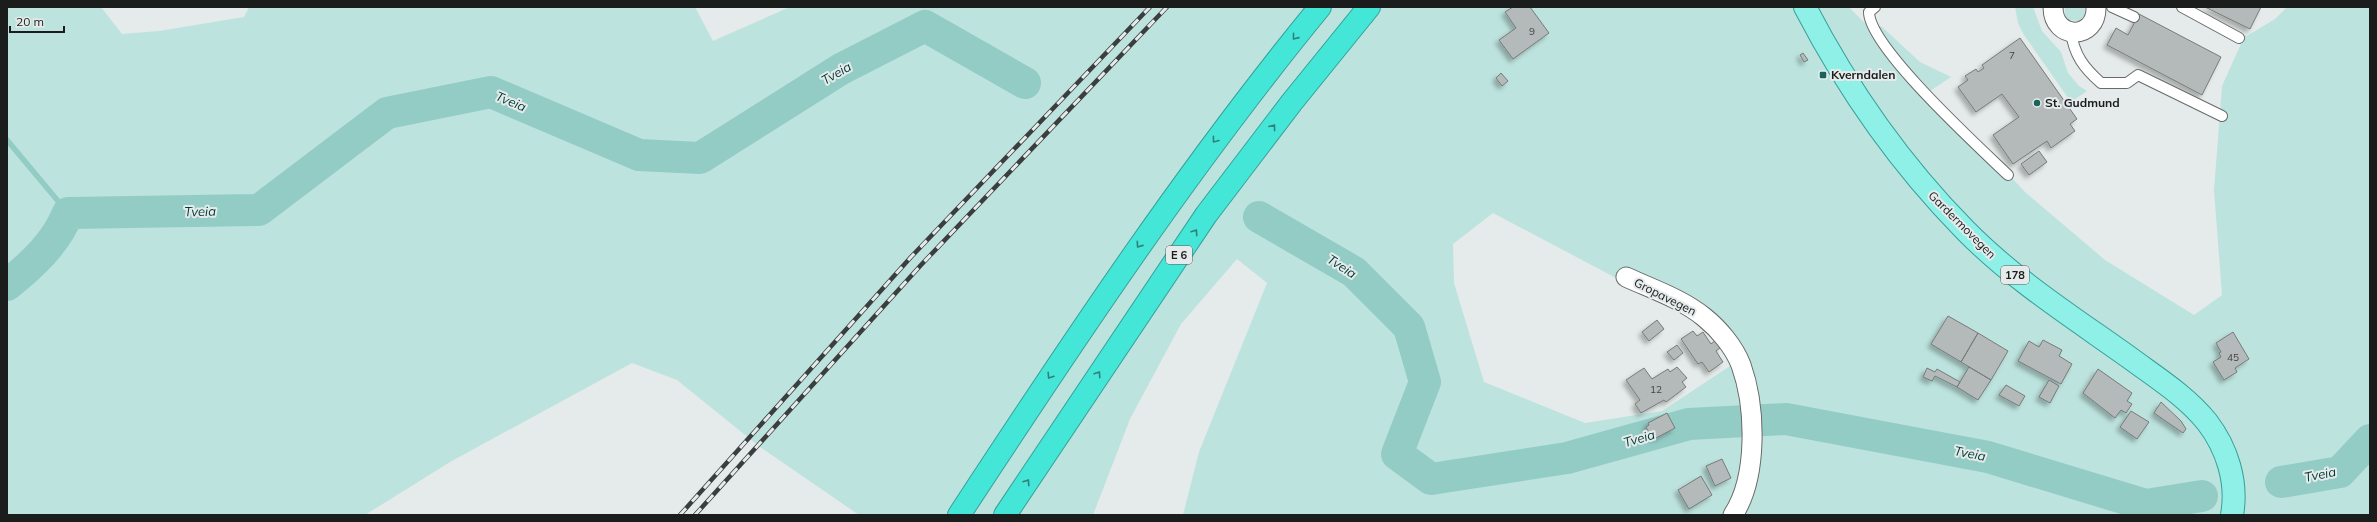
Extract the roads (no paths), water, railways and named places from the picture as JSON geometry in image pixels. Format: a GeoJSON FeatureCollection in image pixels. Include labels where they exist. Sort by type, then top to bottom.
{"type":"FeatureCollection","features":[{"type":"Feature","properties":{"kind":"highway"},"geometry":{"type":"LineString","coordinates":[[959,515],[1087,320],[1175,193],[1261,79],[1320,7]]}},
{"type":"Feature","properties":{"kind":"highway","name":"E 6"},"geometry":{"type":"LineString","coordinates":[[1005,515],[1206,215],[1292,102],[1368,7]]}},
{"type":"Feature","properties":{"kind":"main road","name":"Gardermovegen"},"geometry":{"type":"LineString","coordinates":[[1805,7],[1853,89],[1890,145],[1930,194],[1965,231],[1997,261],[2175,391],[2207,423],[2220,440],[2229,463],[2234,493],[2232,515]]}},
{"type":"Feature","properties":{"kind":"street"},"geometry":{"type":"LineString","coordinates":[[2053,7],[2055,20],[2064,30],[2071,32],[2078,32],[2090,26],[2094,20],[2096,7]]}},
{"type":"Feature","properties":{"kind":"street","name":"Gropavegen"},"geometry":{"type":"LineString","coordinates":[[1626,277],[1676,300],[1704,317],[1718,331],[1741,365],[1747,389],[1750,418],[1749,476],[1747,487],[1733,515]]}},
{"type":"Feature","properties":{"kind":"lane"},"geometry":{"type":"LineString","coordinates":[[1875,7],[1869,12],[1869,20],[1890,52],[1932,99],[2008,175]]}},
{"type":"Feature","properties":{"kind":"lane"},"geometry":{"type":"LineString","coordinates":[[2112,7],[2134,17]]}},
{"type":"Feature","properties":{"kind":"lane"},"geometry":{"type":"LineString","coordinates":[[2182,7],[2239,38]]}},
{"type":"Feature","properties":{"kind":"lane"},"geometry":{"type":"LineString","coordinates":[[2071,32],[2073,47],[2084,68],[2101,83],[2127,83],[2138,75],[2222,116]]}},
{"type":"Feature","properties":{"kind":"waterway","name":"Tveia"},"geometry":{"type":"LineString","coordinates":[[7,285],[25,270],[50,244],[68,213],[259,210],[387,113],[491,92],[639,155],[700,158],[841,69],[925,26],[1025,83]]}},
{"type":"Feature","properties":{"kind":"waterway"},"geometry":{"type":"LineString","coordinates":[[7,140],[68,213]]}},
{"type":"Feature","properties":{"kind":"waterway","name":"Tveia"},"geometry":{"type":"LineString","coordinates":[[1259,217],[1354,272],[1409,327],[1425,382],[1397,454],[1431,479],[1567,458],[1689,424],[1786,419],[1988,457],[2146,505],[2202,496]]}},
{"type":"Feature","properties":{"kind":"waterway","name":"Tveia"},"geometry":{"type":"LineString","coordinates":[[2281,482],[2340,472],[2370,440]]}},
{"type":"Feature","properties":{"kind":"railway"},"geometry":{"type":"LineString","coordinates":[[680,515],[911,257],[1150,7]]}},
{"type":"Feature","properties":{"kind":"railway"},"geometry":{"type":"LineString","coordinates":[[695,515],[921,265],[1167,7]]}},
{"type":"Feature","properties":{"kind":"place","name":"Kverndalen"},"geometry":{"type":"Point","coordinates":[1823,75]}},
{"type":"Feature","properties":{"kind":"place","name":"St. Gudmund"},"geometry":{"type":"Point","coordinates":[2037,103]}}]}
